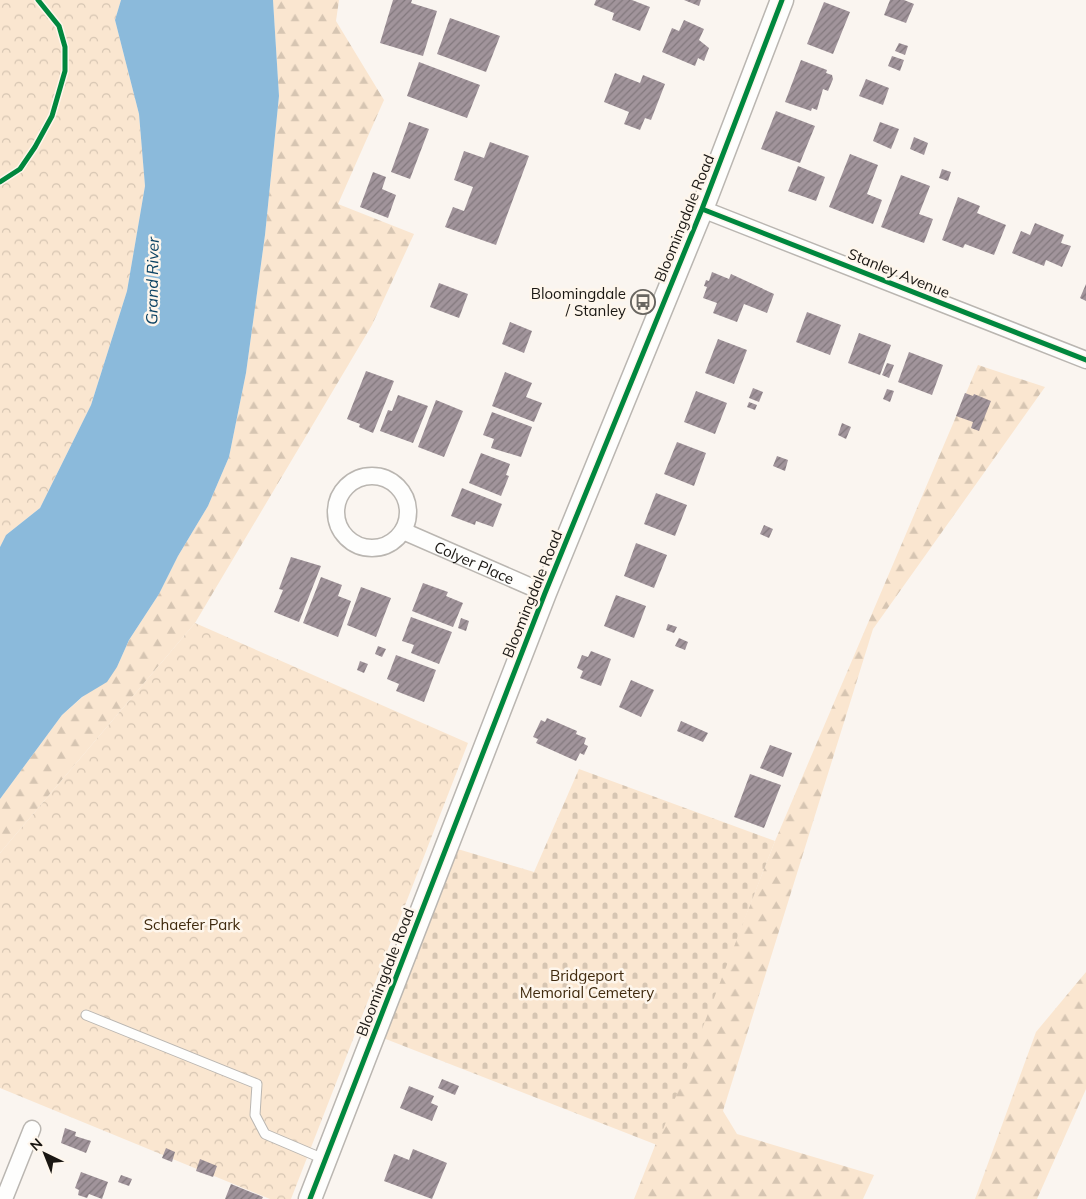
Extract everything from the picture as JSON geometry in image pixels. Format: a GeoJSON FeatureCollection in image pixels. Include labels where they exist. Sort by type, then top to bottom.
{"type":"FeatureCollection","features":[{"type":"Feature","properties":{"kind":"main road","name":"Bloomingdale Road"},"geometry":{"type":"LineString","coordinates":[[310,1199],[546,593],[702,209],[782,0]]}},
{"type":"Feature","properties":{"kind":"street","name":"Stanley Avenue"},"geometry":{"type":"LineString","coordinates":[[702,209],[1086,360]]}},
{"type":"Feature","properties":{"kind":"street"},"geometry":{"type":"LineString","coordinates":[[371,475],[386,478],[396,485],[404,494],[408,506],[408,519],[403,531],[393,542],[379,548],[363,548],[350,542],[340,530],[335,515],[337,500],[344,488],[356,479],[371,475]]}},
{"type":"Feature","properties":{"kind":"street","name":"Colyer Place"},"geometry":{"type":"LineString","coordinates":[[403,531],[546,593]]}},
{"type":"Feature","properties":{"kind":"street"},"geometry":{"type":"LineString","coordinates":[[4,1199],[32,1130]]}},
{"type":"Feature","properties":{"kind":"lane"},"geometry":{"type":"LineString","coordinates":[[86,1015],[257,1084],[255,1116],[265,1134],[326,1160]]}},
{"type":"Feature","properties":{"kind":"green space"},"geometry":{"type":"Polygon","coordinates":[[[0,0],[121,0],[115,20],[139,114],[145,186],[127,291],[91,405],[40,508],[6,535],[0,547],[0,0]]]}},
{"type":"Feature","properties":{"kind":"green space"},"geometry":{"type":"Polygon","coordinates":[[[273,0],[339,0],[336,21],[384,100],[338,204],[414,234],[372,325],[195,623],[0,853],[0,799],[62,715],[117,667],[129,640],[159,594],[178,556],[208,506],[229,457],[246,373],[265,235],[279,96],[273,0]]]}},
{"type":"Feature","properties":{"kind":"green space"},"geometry":{"type":"Polygon","coordinates":[[[978,365],[1045,387],[873,629],[723,1111],[737,1134],[874,1175],[863,1199],[634,1199],[775,841],[978,365]]]}},
{"type":"Feature","properties":{"kind":"green space","name":"Schaefer Park"},"geometry":{"type":"Polygon","coordinates":[[[195,623],[468,743],[291,1199],[270,1199],[0,1088],[0,853],[195,623]]]}},
{"type":"Feature","properties":{"kind":"green space","name":"Bridgeport Memorial Cemetery"},"geometry":{"type":"Polygon","coordinates":[[[579,769],[775,841],[657,1145],[378,1036],[451,847],[534,872],[579,769]]]}},
{"type":"Feature","properties":{"kind":"green space"},"geometry":{"type":"Polygon","coordinates":[[[1086,972],[1086,1089],[1037,1199],[975,1199],[1036,1032],[1086,972]]]}},
{"type":"Feature","properties":{"kind":"water","name":"Grand River"},"geometry":{"type":"Polygon","coordinates":[[[121,0],[273,0],[279,96],[265,235],[246,373],[229,457],[208,506],[178,556],[159,594],[129,640],[117,667],[107,682],[82,697],[62,715],[0,799],[0,547],[6,535],[40,508],[91,405],[127,291],[145,186],[139,114],[115,20],[121,0]]]}},
{"type":"Feature","properties":{"kind":"building"},"geometry":{"type":"Polygon","coordinates":[[[393,0],[412,0],[411,3],[437,11],[423,56],[380,43],[393,0]]]}},
{"type":"Feature","properties":{"kind":"building"},"geometry":{"type":"Polygon","coordinates":[[[596,0],[632,0],[650,7],[640,31],[612,20],[614,13],[594,5],[596,0]]]}},
{"type":"Feature","properties":{"kind":"building"},"geometry":{"type":"Polygon","coordinates":[[[684,0],[701,0],[699,6],[684,0]]]}},
{"type":"Feature","properties":{"kind":"building"},"geometry":{"type":"Polygon","coordinates":[[[890,0],[904,0],[914,4],[906,23],[884,15],[890,0]]]}},
{"type":"Feature","properties":{"kind":"building"},"geometry":{"type":"Polygon","coordinates":[[[824,2],[850,12],[833,54],[807,44],[824,2]]]}},
{"type":"Feature","properties":{"kind":"building"},"geometry":{"type":"Polygon","coordinates":[[[450,18],[500,36],[486,72],[437,54],[450,18]]]}},
{"type":"Feature","properties":{"kind":"building"},"geometry":{"type":"Polygon","coordinates":[[[684,20],[704,29],[699,40],[709,48],[704,61],[698,58],[695,66],[662,52],[672,28],[679,31],[684,20]]]}},
{"type":"Feature","properties":{"kind":"building"},"geometry":{"type":"Polygon","coordinates":[[[899,43],[908,46],[905,55],[895,51],[899,43]]]}},
{"type":"Feature","properties":{"kind":"building"},"geometry":{"type":"Polygon","coordinates":[[[892,56],[904,60],[900,71],[888,66],[892,56]]]}},
{"type":"Feature","properties":{"kind":"building"},"geometry":{"type":"Polygon","coordinates":[[[801,60],[827,70],[826,73],[832,75],[833,79],[828,91],[823,89],[817,110],[812,108],[811,111],[785,102],[801,60]]]}},
{"type":"Feature","properties":{"kind":"building"},"geometry":{"type":"Polygon","coordinates":[[[419,62],[480,85],[467,118],[407,96],[419,62]]]}},
{"type":"Feature","properties":{"kind":"building"},"geometry":{"type":"Polygon","coordinates":[[[615,73],[640,83],[643,75],[665,84],[651,120],[645,118],[640,130],[624,124],[629,112],[604,102],[615,73]]]}},
{"type":"Feature","properties":{"kind":"building"},"geometry":{"type":"Polygon","coordinates":[[[866,79],[889,88],[883,105],[859,96],[866,79]]]}},
{"type":"Feature","properties":{"kind":"building"},"geometry":{"type":"Polygon","coordinates":[[[776,111],[815,126],[800,163],[761,149],[776,111]]]}},
{"type":"Feature","properties":{"kind":"building"},"geometry":{"type":"Polygon","coordinates":[[[409,122],[429,129],[410,179],[391,172],[409,122]]]}},
{"type":"Feature","properties":{"kind":"building"},"geometry":{"type":"Polygon","coordinates":[[[880,122],[899,129],[891,149],[873,141],[880,122]]]}},
{"type":"Feature","properties":{"kind":"building"},"geometry":{"type":"Polygon","coordinates":[[[914,137],[928,143],[924,155],[910,149],[914,137]]]}},
{"type":"Feature","properties":{"kind":"building"},"geometry":{"type":"Polygon","coordinates":[[[490,142],[529,156],[496,245],[445,227],[453,207],[464,211],[473,187],[454,180],[464,151],[484,158],[490,142]]]}},
{"type":"Feature","properties":{"kind":"building"},"geometry":{"type":"Polygon","coordinates":[[[850,154],[878,165],[867,194],[882,200],[873,224],[829,207],[850,154]]]}},
{"type":"Feature","properties":{"kind":"building"},"geometry":{"type":"Polygon","coordinates":[[[798,166],[825,177],[816,201],[788,191],[798,166]]]}},
{"type":"Feature","properties":{"kind":"building"},"geometry":{"type":"Polygon","coordinates":[[[942,169],[951,172],[948,181],[939,178],[942,169]]]}},
{"type":"Feature","properties":{"kind":"building"},"geometry":{"type":"Polygon","coordinates":[[[373,172],[386,177],[382,189],[396,195],[388,218],[360,207],[373,172]]]}},
{"type":"Feature","properties":{"kind":"building"},"geometry":{"type":"Polygon","coordinates":[[[901,175],[930,186],[919,214],[933,219],[924,243],[881,227],[901,175]]]}},
{"type":"Feature","properties":{"kind":"building"},"geometry":{"type":"Polygon","coordinates":[[[958,197],[980,206],[977,213],[1006,225],[994,255],[965,244],[963,248],[942,240],[958,197]]]}},
{"type":"Feature","properties":{"kind":"building"},"geometry":{"type":"Polygon","coordinates":[[[1035,223],[1064,235],[1061,243],[1071,246],[1062,267],[1046,260],[1044,266],[1012,253],[1021,231],[1030,235],[1035,223]]]}},
{"type":"Feature","properties":{"kind":"building"},"geometry":{"type":"Polygon","coordinates":[[[712,272],[729,279],[731,274],[774,294],[767,313],[744,304],[737,322],[713,313],[717,303],[703,298],[707,287],[704,286],[706,280],[709,281],[712,272]]]}},
{"type":"Feature","properties":{"kind":"building"},"geometry":{"type":"Polygon","coordinates":[[[439,283],[468,294],[459,318],[430,307],[439,283]]]}},
{"type":"Feature","properties":{"kind":"building"},"geometry":{"type":"Polygon","coordinates":[[[1086,284],[1086,301],[1080,298],[1086,284]]]}},
{"type":"Feature","properties":{"kind":"building"},"geometry":{"type":"Polygon","coordinates":[[[807,312],[841,325],[830,355],[796,342],[807,312]]]}},
{"type":"Feature","properties":{"kind":"building"},"geometry":{"type":"Polygon","coordinates":[[[510,322],[532,331],[524,353],[502,344],[510,322]]]}},
{"type":"Feature","properties":{"kind":"building"},"geometry":{"type":"Polygon","coordinates":[[[859,333],[891,345],[880,375],[848,363],[859,333]]]}},
{"type":"Feature","properties":{"kind":"building"},"geometry":{"type":"Polygon","coordinates":[[[718,339],[747,350],[734,384],[705,373],[718,339]]]}},
{"type":"Feature","properties":{"kind":"building"},"geometry":{"type":"Polygon","coordinates":[[[909,352],[943,365],[932,395],[898,382],[909,352]]]}},
{"type":"Feature","properties":{"kind":"building"},"geometry":{"type":"Polygon","coordinates":[[[887,363],[894,365],[889,378],[882,375],[887,363]]]}},
{"type":"Feature","properties":{"kind":"building"},"geometry":{"type":"Polygon","coordinates":[[[366,371],[394,381],[373,433],[359,427],[360,424],[347,419],[366,371]]]}},
{"type":"Feature","properties":{"kind":"building"},"geometry":{"type":"Polygon","coordinates":[[[505,372],[532,383],[526,397],[542,403],[534,422],[492,406],[505,372]]]}},
{"type":"Feature","properties":{"kind":"building"},"geometry":{"type":"Polygon","coordinates":[[[753,388],[763,392],[759,402],[749,398],[753,388]]]}},
{"type":"Feature","properties":{"kind":"building"},"geometry":{"type":"Polygon","coordinates":[[[887,389],[894,391],[890,402],[883,399],[887,389]]]}},
{"type":"Feature","properties":{"kind":"building"},"geometry":{"type":"Polygon","coordinates":[[[696,391],[727,403],[715,434],[684,422],[696,391]]]}},
{"type":"Feature","properties":{"kind":"building"},"geometry":{"type":"Polygon","coordinates":[[[965,393],[973,396],[974,394],[991,401],[979,431],[971,428],[973,422],[956,416],[965,393]]]}},
{"type":"Feature","properties":{"kind":"building"},"geometry":{"type":"Polygon","coordinates":[[[398,395],[428,406],[413,443],[380,431],[388,410],[392,411],[398,395]]]}},
{"type":"Feature","properties":{"kind":"building"},"geometry":{"type":"Polygon","coordinates":[[[436,400],[463,411],[444,457],[418,447],[436,400]]]}},
{"type":"Feature","properties":{"kind":"building"},"geometry":{"type":"Polygon","coordinates":[[[749,402],[757,405],[755,410],[747,407],[749,402]]]}},
{"type":"Feature","properties":{"kind":"building"},"geometry":{"type":"Polygon","coordinates":[[[492,412],[532,427],[521,457],[491,448],[494,439],[483,435],[492,412]]]}},
{"type":"Feature","properties":{"kind":"building"},"geometry":{"type":"Polygon","coordinates":[[[842,423],[851,427],[846,439],[838,435],[842,423]]]}},
{"type":"Feature","properties":{"kind":"building"},"geometry":{"type":"Polygon","coordinates":[[[677,442],[706,453],[694,486],[664,474],[677,442]]]}},
{"type":"Feature","properties":{"kind":"building"},"geometry":{"type":"Polygon","coordinates":[[[481,453],[510,464],[506,475],[509,476],[501,496],[469,483],[481,453]]]}},
{"type":"Feature","properties":{"kind":"building"},"geometry":{"type":"Polygon","coordinates":[[[777,456],[788,460],[785,471],[773,466],[777,456]]]}},
{"type":"Feature","properties":{"kind":"building"},"geometry":{"type":"Polygon","coordinates":[[[462,488],[502,504],[493,527],[476,521],[475,525],[451,516],[462,488]]]}},
{"type":"Feature","properties":{"kind":"building"},"geometry":{"type":"Polygon","coordinates":[[[656,493],[687,505],[675,536],[644,524],[656,493]]]}},
{"type":"Feature","properties":{"kind":"building"},"geometry":{"type":"Polygon","coordinates":[[[764,525],[773,529],[769,538],[760,534],[764,525]]]}},
{"type":"Feature","properties":{"kind":"building"},"geometry":{"type":"Polygon","coordinates":[[[636,543],[667,555],[654,588],[624,576],[636,543]]]}},
{"type":"Feature","properties":{"kind":"building"},"geometry":{"type":"Polygon","coordinates":[[[291,557],[321,566],[299,622],[274,612],[283,590],[279,589],[291,557]]]}},
{"type":"Feature","properties":{"kind":"building"},"geometry":{"type":"Polygon","coordinates":[[[321,577],[342,585],[338,596],[351,601],[338,637],[303,623],[321,577]]]}},
{"type":"Feature","properties":{"kind":"building"},"geometry":{"type":"Polygon","coordinates":[[[423,583],[448,592],[446,596],[463,603],[453,627],[412,611],[423,583]]]}},
{"type":"Feature","properties":{"kind":"building"},"geometry":{"type":"Polygon","coordinates":[[[361,587],[391,598],[376,637],[347,625],[361,587]]]}},
{"type":"Feature","properties":{"kind":"building"},"geometry":{"type":"Polygon","coordinates":[[[616,595],[646,606],[634,638],[604,626],[616,595]]]}},
{"type":"Feature","properties":{"kind":"building"},"geometry":{"type":"Polygon","coordinates":[[[411,617],[452,632],[439,664],[411,653],[414,645],[402,641],[411,617]]]}},
{"type":"Feature","properties":{"kind":"building"},"geometry":{"type":"Polygon","coordinates":[[[461,618],[469,621],[466,631],[458,628],[461,618]]]}},
{"type":"Feature","properties":{"kind":"building"},"geometry":{"type":"Polygon","coordinates":[[[668,624],[677,627],[674,633],[666,630],[668,624]]]}},
{"type":"Feature","properties":{"kind":"building"},"geometry":{"type":"Polygon","coordinates":[[[679,638],[688,642],[685,650],[675,646],[679,638]]]}},
{"type":"Feature","properties":{"kind":"building"},"geometry":{"type":"Polygon","coordinates":[[[378,646],[386,649],[382,657],[375,654],[378,646]]]}},
{"type":"Feature","properties":{"kind":"building"},"geometry":{"type":"Polygon","coordinates":[[[591,651],[611,659],[601,686],[580,678],[583,671],[577,668],[582,655],[588,657],[591,651]]]}},
{"type":"Feature","properties":{"kind":"building"},"geometry":{"type":"Polygon","coordinates":[[[396,655],[436,670],[424,702],[396,691],[399,684],[387,679],[396,655]]]}},
{"type":"Feature","properties":{"kind":"building"},"geometry":{"type":"Polygon","coordinates":[[[360,661],[368,664],[364,673],[357,670],[360,661]]]}},
{"type":"Feature","properties":{"kind":"building"},"geometry":{"type":"Polygon","coordinates":[[[631,680],[654,690],[641,717],[619,707],[631,680]]]}},
{"type":"Feature","properties":{"kind":"building"},"geometry":{"type":"Polygon","coordinates":[[[547,718],[577,731],[576,734],[586,738],[584,744],[588,746],[584,755],[580,753],[576,761],[536,743],[538,739],[533,737],[541,720],[545,722],[547,718]]]}},
{"type":"Feature","properties":{"kind":"building"},"geometry":{"type":"Polygon","coordinates":[[[681,721],[708,733],[703,742],[677,731],[681,721]]]}},
{"type":"Feature","properties":{"kind":"building"},"geometry":{"type":"Polygon","coordinates":[[[770,745],[792,753],[783,777],[760,768],[770,745]]]}},
{"type":"Feature","properties":{"kind":"building"},"geometry":{"type":"Polygon","coordinates":[[[750,774],[781,785],[764,828],[734,817],[750,774]]]}},
{"type":"Feature","properties":{"kind":"building"},"geometry":{"type":"Polygon","coordinates":[[[442,1079],[459,1086],[455,1095],[438,1088],[442,1079]]]}},
{"type":"Feature","properties":{"kind":"building"},"geometry":{"type":"Polygon","coordinates":[[[409,1086],[434,1096],[431,1103],[438,1106],[432,1121],[400,1108],[409,1086]]]}},
{"type":"Feature","properties":{"kind":"building"},"geometry":{"type":"Polygon","coordinates":[[[65,1128],[76,1132],[75,1136],[91,1141],[86,1153],[61,1143],[65,1128]]]}},
{"type":"Feature","properties":{"kind":"building"},"geometry":{"type":"Polygon","coordinates":[[[166,1148],[175,1152],[172,1162],[162,1158],[166,1148]]]}},
{"type":"Feature","properties":{"kind":"building"},"geometry":{"type":"Polygon","coordinates":[[[413,1149],[447,1163],[432,1199],[384,1181],[394,1154],[409,1160],[413,1149]]]}},
{"type":"Feature","properties":{"kind":"building"},"geometry":{"type":"Polygon","coordinates":[[[200,1159],[217,1166],[213,1177],[196,1171],[200,1159]]]}},
{"type":"Feature","properties":{"kind":"building"},"geometry":{"type":"Polygon","coordinates":[[[81,1172],[108,1182],[102,1199],[89,1194],[87,1198],[78,1195],[79,1190],[75,1188],[81,1172]]]}},
{"type":"Feature","properties":{"kind":"building"},"geometry":{"type":"Polygon","coordinates":[[[121,1175],[132,1179],[129,1186],[118,1182],[121,1175]]]}},
{"type":"Feature","properties":{"kind":"building"},"geometry":{"type":"Polygon","coordinates":[[[231,1184],[263,1197],[262,1199],[225,1199],[231,1184]]]}},
{"type":"Feature","properties":{"kind":"cycle path"},"geometry":{"type":"LineString","coordinates":[[0,182],[20,169],[35,147],[52,116],[65,71],[65,47],[59,26],[38,0]]}},
{"type":"Feature","properties":{"kind":"cycle path"},"geometry":{"type":"LineString","coordinates":[[310,1199],[545,593],[702,209],[782,0]]}},
{"type":"Feature","properties":{"kind":"cycle path"},"geometry":{"type":"LineString","coordinates":[[702,209],[1086,360]]}},
{"type":"Feature","properties":{"kind":"place","name":"Bloomingdale / Stanley"},"geometry":{"type":"Point","coordinates":[643,302]}}]}
